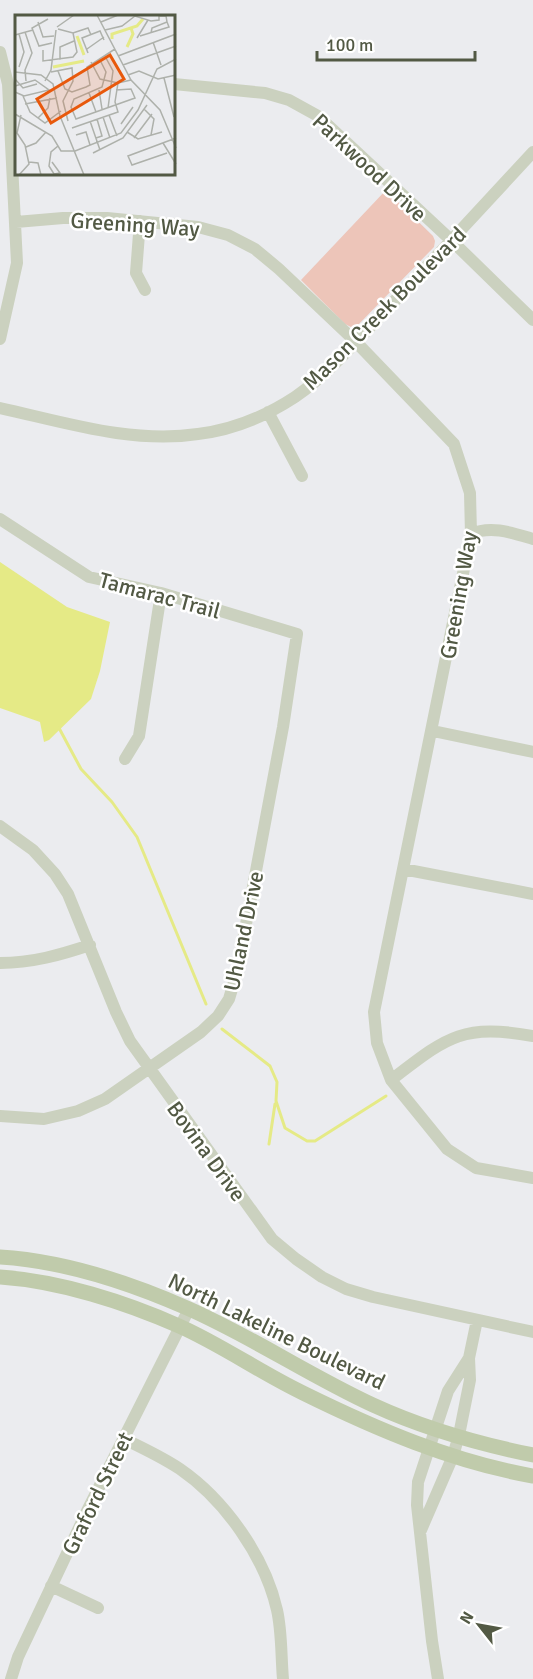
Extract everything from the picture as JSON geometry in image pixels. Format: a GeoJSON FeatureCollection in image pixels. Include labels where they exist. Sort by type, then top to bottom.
{"type":"FeatureCollection","features":[{"type":"Feature","properties":{"kind":"main road","name":"North Lakeline Boulevard"},"geometry":{"type":"LineString","coordinates":[[0,1257],[30,1259],[115,1279],[189,1309],[374,1405],[435,1429],[533,1455]]}},
{"type":"Feature","properties":{"kind":"main road","name":"North Lakeline Boulevard"},"geometry":{"type":"LineString","coordinates":[[0,1277],[69,1288],[179,1326],[301,1393],[373,1426],[453,1456],[509,1472],[533,1476]]}},
{"type":"Feature","properties":{"kind":"street"},"geometry":{"type":"LineString","coordinates":[[0,52],[12,83],[17,263],[0,339]]}},
{"type":"Feature","properties":{"kind":"street","name":"Parkwood Drive"},"geometry":{"type":"LineString","coordinates":[[176,84],[252,90],[277,96],[301,106],[328,124],[533,320]]}},
{"type":"Feature","properties":{"kind":"street","name":"Mason Creek Boulevard"},"geometry":{"type":"LineString","coordinates":[[0,408],[115,433],[156,436],[197,435],[248,422],[308,388],[356,342],[533,152]]}},
{"type":"Feature","properties":{"kind":"street","name":"Greening Way"},"geometry":{"type":"LineString","coordinates":[[16,222],[63,218],[107,218],[198,227],[242,241],[279,268],[356,342],[454,444],[470,493],[471,534],[433,731],[374,1012],[377,1043],[391,1080],[447,1149],[476,1168],[533,1178]]}},
{"type":"Feature","properties":{"kind":"street"},"geometry":{"type":"LineString","coordinates":[[140,221],[136,273],[145,290]]}},
{"type":"Feature","properties":{"kind":"street"},"geometry":{"type":"LineString","coordinates":[[268,412],[302,476]]}},
{"type":"Feature","properties":{"kind":"street","name":"Tamarac Trail"},"geometry":{"type":"LineString","coordinates":[[0,519],[89,577],[161,593],[297,634]]}},
{"type":"Feature","properties":{"kind":"street"},"geometry":{"type":"LineString","coordinates":[[471,534],[483,529],[533,539]]}},
{"type":"Feature","properties":{"kind":"street"},"geometry":{"type":"LineString","coordinates":[[125,759],[139,736],[161,593]]}},
{"type":"Feature","properties":{"kind":"street","name":"Uhland Drive"},"geometry":{"type":"LineString","coordinates":[[0,1116],[44,1119],[78,1111],[105,1099],[201,1032],[218,1016],[229,999],[237,972],[279,750],[297,634]]}},
{"type":"Feature","properties":{"kind":"street"},"geometry":{"type":"LineString","coordinates":[[433,731],[533,752]]}},
{"type":"Feature","properties":{"kind":"street","name":"Bovina Drive"},"geometry":{"type":"LineString","coordinates":[[0,826],[33,850],[55,874],[68,894],[130,1041],[272,1239],[296,1259],[346,1289],[533,1332]]}},
{"type":"Feature","properties":{"kind":"street"},"geometry":{"type":"LineString","coordinates":[[403,869],[533,894]]}},
{"type":"Feature","properties":{"kind":"street"},"geometry":{"type":"LineString","coordinates":[[0,963],[21,963],[48,958],[90,945]]}},
{"type":"Feature","properties":{"kind":"street"},"geometry":{"type":"LineString","coordinates":[[391,1080],[427,1052],[458,1035],[477,1031],[511,1032],[533,1036]]}},
{"type":"Feature","properties":{"kind":"street","name":"Graford Street"},"geometry":{"type":"LineString","coordinates":[[11,1679],[18,1657],[51,1586],[189,1309]]}},
{"type":"Feature","properties":{"kind":"street"},"geometry":{"type":"LineString","coordinates":[[421,1531],[453,1456],[459,1435],[470,1380],[469,1358],[477,1320]]}},
{"type":"Feature","properties":{"kind":"street"},"geometry":{"type":"LineString","coordinates":[[438,1679],[417,1505],[418,1482],[448,1391],[469,1358]]}},
{"type":"Feature","properties":{"kind":"street"},"geometry":{"type":"LineString","coordinates":[[124,1439],[182,1470],[211,1495],[240,1530],[259,1561],[278,1611],[283,1679]]}},
{"type":"Feature","properties":{"kind":"street"},"geometry":{"type":"LineString","coordinates":[[51,1586],[98,1608]]}},
{"type":"Feature","properties":{"kind":"shaded area"},"geometry":{"type":"Polygon","coordinates":[[[386,190],[433,236],[434,247],[357,326],[351,327],[345,324],[301,280],[386,190]]]}},
{"type":"Feature","properties":{"kind":"shaded area"},"geometry":{"type":"Polygon","coordinates":[[[0,562],[67,607],[110,622],[100,671],[91,699],[49,740],[44,742],[40,722],[0,708],[0,562]]]}},
{"type":"Feature","properties":{"kind":"waterway"},"geometry":{"type":"LineString","coordinates":[[59,728],[81,769],[112,802],[137,837],[206,1004]]}},
{"type":"Feature","properties":{"kind":"waterway"},"geometry":{"type":"LineString","coordinates":[[222,1029],[270,1066],[277,1082],[276,1101],[285,1128],[307,1141],[315,1141],[386,1096]]}},
{"type":"Feature","properties":{"kind":"waterway"},"geometry":{"type":"LineString","coordinates":[[269,1144],[275,1104]]}}]}
